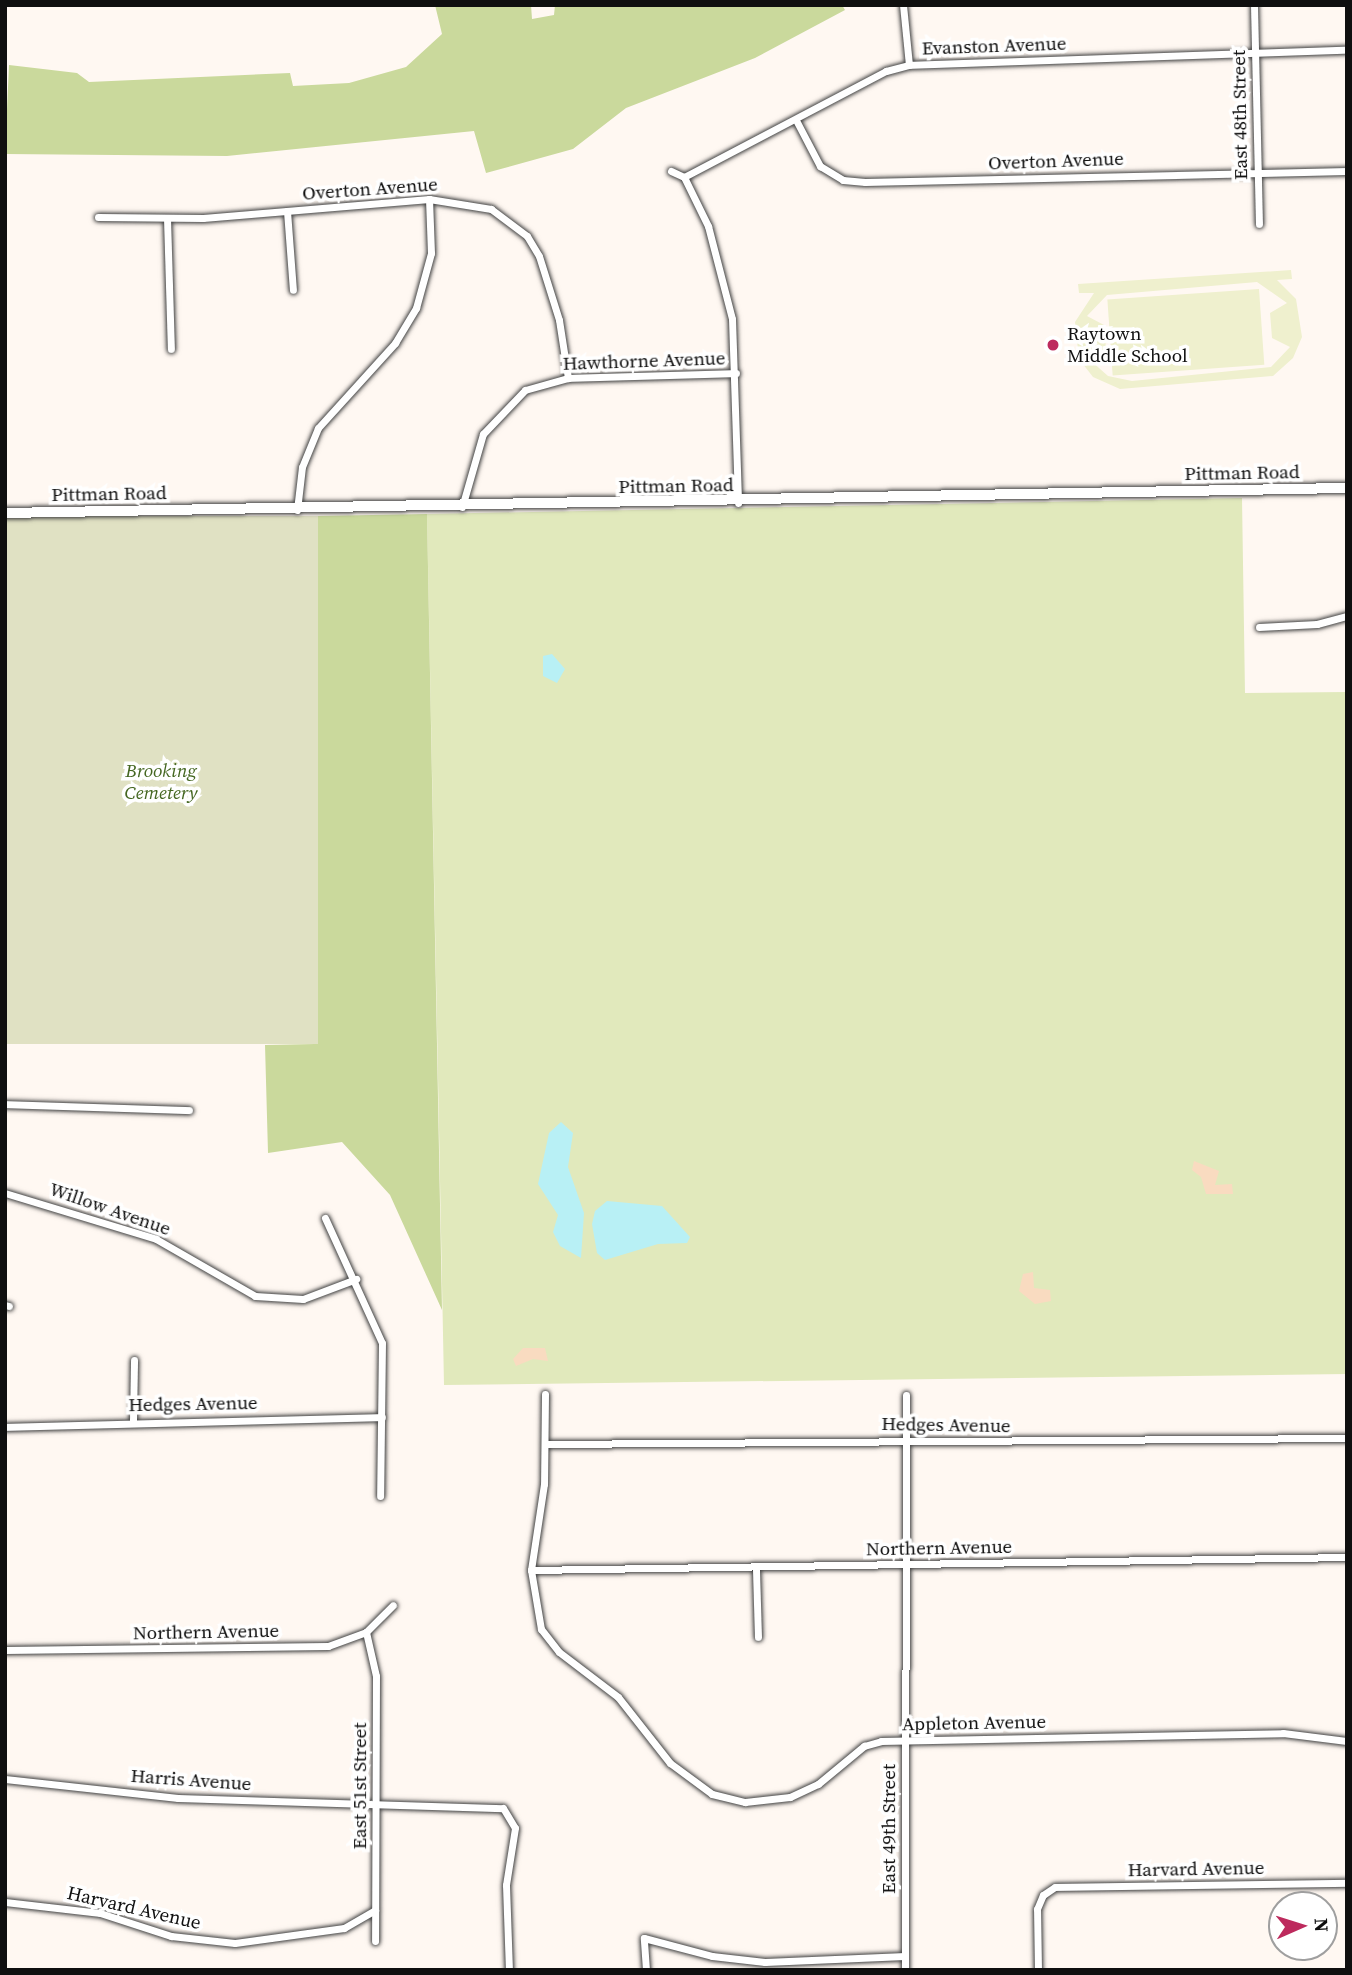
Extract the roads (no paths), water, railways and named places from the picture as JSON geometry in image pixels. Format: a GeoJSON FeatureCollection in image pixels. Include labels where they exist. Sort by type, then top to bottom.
{"type":"FeatureCollection","features":[{"type":"Feature","properties":{"kind":"street"},"geometry":{"type":"LineString","coordinates":[[903,5],[909,65]]}},
{"type":"Feature","properties":{"kind":"street","name":"East 48th Street"},"geometry":{"type":"LineString","coordinates":[[1254,5],[1259,224]]}},
{"type":"Feature","properties":{"kind":"street","name":"Evanston Avenue"},"geometry":{"type":"LineString","coordinates":[[684,177],[797,122],[886,71],[909,65],[1347,50]]}},
{"type":"Feature","properties":{"kind":"street","name":"Overton Avenue"},"geometry":{"type":"LineString","coordinates":[[797,122],[820,166],[843,180],[865,183],[1347,171]]}},
{"type":"Feature","properties":{"kind":"street"},"geometry":{"type":"LineString","coordinates":[[671,171],[684,177],[723,272],[736,373],[738,503]]}},
{"type":"Feature","properties":{"kind":"street"},"geometry":{"type":"LineString","coordinates":[[296,511],[302,467],[318,428],[395,343],[416,308],[431,253],[429,199]]}},
{"type":"Feature","properties":{"kind":"street","name":"Overton Avenue"},"geometry":{"type":"LineString","coordinates":[[98,217],[167,218],[429,199],[491,209],[527,236],[549,283],[568,378]]}},
{"type":"Feature","properties":{"kind":"street"},"geometry":{"type":"LineString","coordinates":[[287,211],[293,290]]}},
{"type":"Feature","properties":{"kind":"street"},"geometry":{"type":"LineString","coordinates":[[167,218],[171,349]]}},
{"type":"Feature","properties":{"kind":"street","name":"Hawthorne Avenue"},"geometry":{"type":"LineString","coordinates":[[462,508],[473,456],[496,414],[525,390],[568,378],[736,373]]}},
{"type":"Feature","properties":{"kind":"street","name":"Pittman Road"},"geometry":{"type":"LineString","coordinates":[[5,513],[738,503],[1347,488]]}},
{"type":"Feature","properties":{"kind":"street"},"geometry":{"type":"LineString","coordinates":[[1259,627],[1317,624],[1347,616]]}},
{"type":"Feature","properties":{"kind":"street"},"geometry":{"type":"LineString","coordinates":[[5,1104],[189,1110]]}},
{"type":"Feature","properties":{"kind":"street","name":"Willow Avenue"},"geometry":{"type":"LineString","coordinates":[[5,1193],[156,1239],[255,1296],[303,1298],[356,1279]]}},
{"type":"Feature","properties":{"kind":"street"},"geometry":{"type":"LineString","coordinates":[[325,1218],[356,1279],[382,1343],[380,1496]]}},
{"type":"Feature","properties":{"kind":"street"},"geometry":{"type":"LineString","coordinates":[[133,1420],[134,1360]]}},
{"type":"Feature","properties":{"kind":"street","name":"Appleton Avenue"},"geometry":{"type":"LineString","coordinates":[[545,1394],[545,1444],[531,1570],[534,1612],[551,1643],[618,1697],[670,1763],[712,1794],[745,1802],[790,1797],[818,1784],[864,1746],[904,1739],[1283,1733],[1347,1741]]}},
{"type":"Feature","properties":{"kind":"street","name":"East 49th Street"},"geometry":{"type":"LineString","coordinates":[[905,1970],[906,1395]]}},
{"type":"Feature","properties":{"kind":"street","name":"Hedges Avenue"},"geometry":{"type":"LineString","coordinates":[[5,1427],[133,1420],[382,1417]]}},
{"type":"Feature","properties":{"kind":"street","name":"Hedges Avenue"},"geometry":{"type":"LineString","coordinates":[[545,1444],[905,1439],[1347,1438]]}},
{"type":"Feature","properties":{"kind":"street","name":"Northern Avenue"},"geometry":{"type":"LineString","coordinates":[[531,1570],[756,1570],[1347,1557]]}},
{"type":"Feature","properties":{"kind":"street"},"geometry":{"type":"LineString","coordinates":[[756,1570],[758,1637]]}},
{"type":"Feature","properties":{"kind":"street","name":"Northern Avenue"},"geometry":{"type":"LineString","coordinates":[[5,1650],[328,1646],[366,1632],[393,1605]]}},
{"type":"Feature","properties":{"kind":"street","name":"East 51st Street"},"geometry":{"type":"LineString","coordinates":[[366,1632],[376,1676],[375,1941]]}},
{"type":"Feature","properties":{"kind":"street","name":"Harris Avenue"},"geometry":{"type":"LineString","coordinates":[[5,1779],[178,1798],[465,1804],[510,1813],[515,1848],[506,1885],[509,1970]]}},
{"type":"Feature","properties":{"kind":"street","name":"Harvard Avenue"},"geometry":{"type":"LineString","coordinates":[[1038,1970],[1037,1909],[1047,1892],[1055,1886],[1347,1883]]}},
{"type":"Feature","properties":{"kind":"street","name":"Harvard Avenue"},"geometry":{"type":"LineString","coordinates":[[5,1902],[100,1913],[172,1936],[235,1942],[344,1928],[375,1910]]}},
{"type":"Feature","properties":{"kind":"street"},"geometry":{"type":"LineString","coordinates":[[646,1970],[644,1938],[712,1956],[765,1962],[905,1956]]}},
{"type":"Feature","properties":{"kind":"water"},"geometry":{"type":"Polygon","coordinates":[[[552,654],[565,669],[557,683],[543,676],[543,656],[552,654]]]}},
{"type":"Feature","properties":{"kind":"water"},"geometry":{"type":"Polygon","coordinates":[[[561,1122],[573,1133],[568,1167],[584,1213],[581,1258],[560,1246],[553,1232],[558,1215],[538,1184],[549,1133],[561,1122]]]}},
{"type":"Feature","properties":{"kind":"water"},"geometry":{"type":"Polygon","coordinates":[[[607,1201],[662,1206],[690,1237],[687,1243],[658,1244],[605,1260],[597,1253],[592,1224],[595,1211],[607,1201]]]}},
{"type":"Feature","properties":{"kind":"place","name":"Raytown Middle School"},"geometry":{"type":"Point","coordinates":[1053,345]}},
{"type":"Feature","properties":{"kind":"park label","name":"Brooking Cemetery"},"geometry":{"type":"Point","coordinates":[161,782]}}]}
